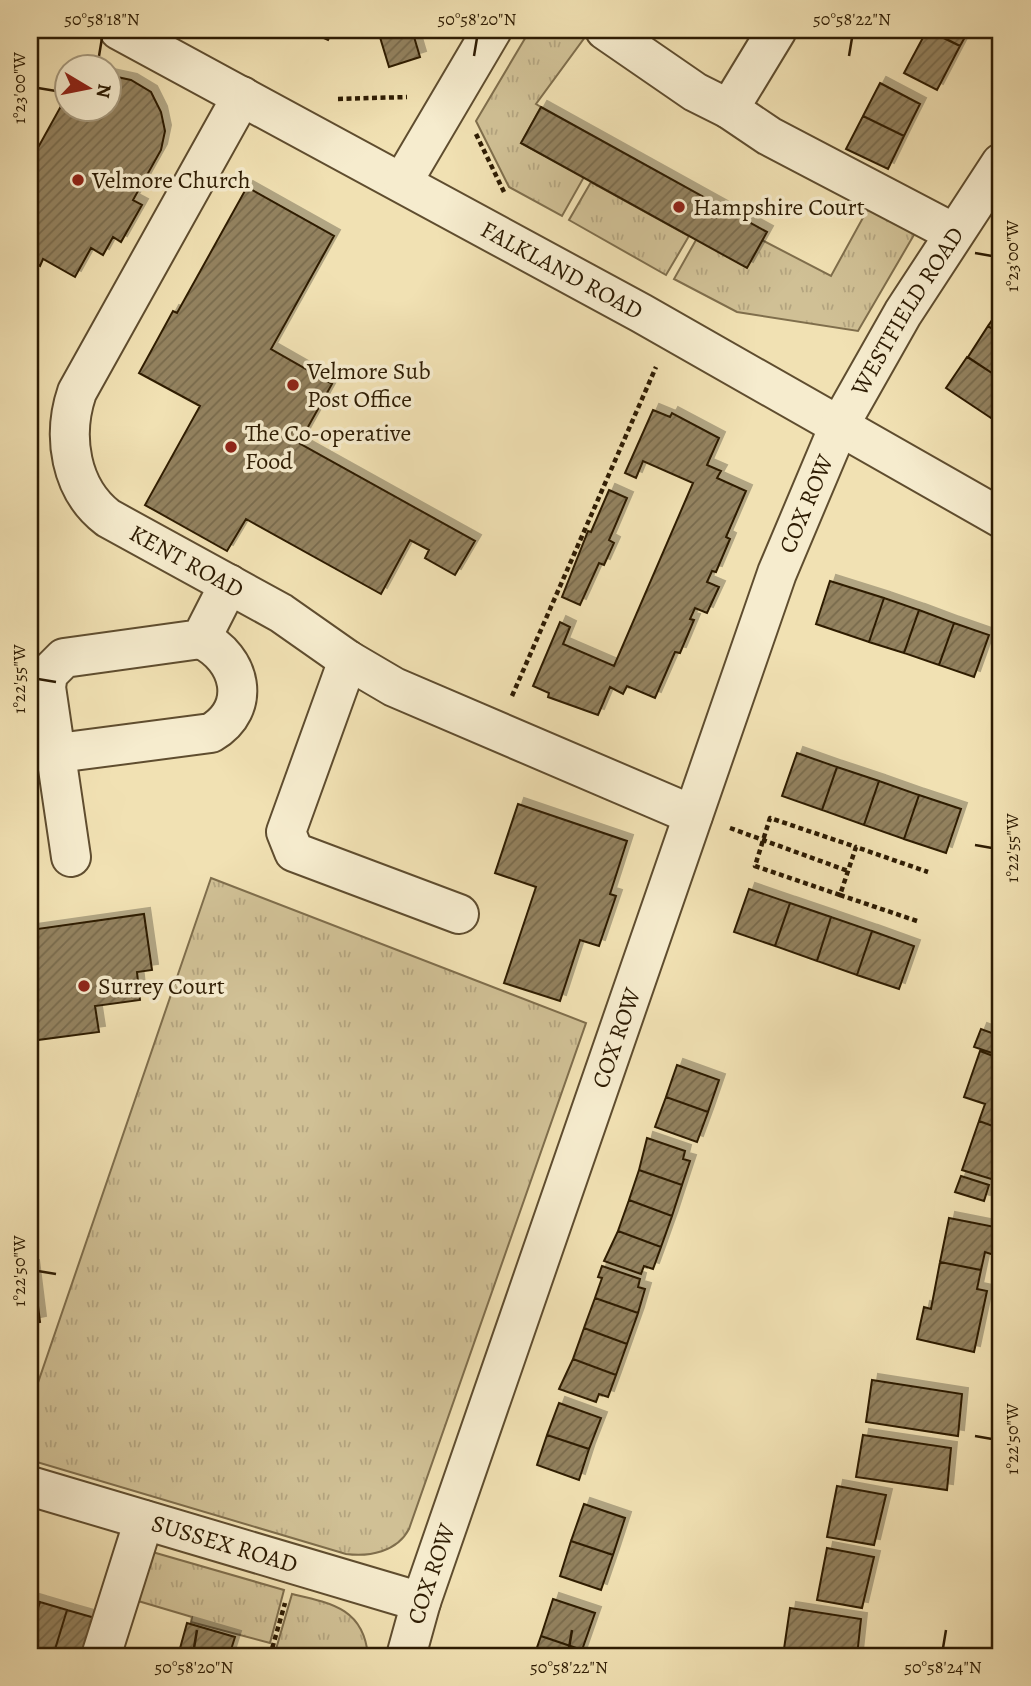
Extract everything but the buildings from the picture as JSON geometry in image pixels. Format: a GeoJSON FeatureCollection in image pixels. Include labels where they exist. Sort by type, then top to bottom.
{"type":"FeatureCollection","features":[{"type":"Feature","properties":{"kind":"street","name":"FALKLAND ROAD"},"geometry":{"type":"LineString","coordinates":[[119,30],[403,181],[1001,518]]}},
{"type":"Feature","properties":{"kind":"street"},"geometry":{"type":"LineString","coordinates":[[403,181],[492,30]]}},
{"type":"Feature","properties":{"kind":"street"},"geometry":{"type":"LineString","coordinates":[[605,30],[695,92],[729,109],[769,136],[954,233]]}},
{"type":"Feature","properties":{"kind":"street"},"geometry":{"type":"LineString","coordinates":[[729,109],[777,30]]}},
{"type":"Feature","properties":{"kind":"street","name":"KENT ROAD"},"geometry":{"type":"LineString","coordinates":[[242,96],[82,379],[72,405],[69,431],[76,471],[89,500],[97,509],[281,613],[348,660],[394,687],[692,815]]}},
{"type":"Feature","properties":{"kind":"street","name":"WESTFIELD ROAD"},"geometry":{"type":"LineString","coordinates":[[839,426],[903,313],[1001,163]]}},
{"type":"Feature","properties":{"kind":"street","name":"COX ROW"},"geometry":{"type":"LineString","coordinates":[[407,1656],[421,1602],[692,815],[777,573],[839,426]]}},
{"type":"Feature","properties":{"kind":"street"},"geometry":{"type":"LineString","coordinates":[[201,639],[229,584]]}},
{"type":"Feature","properties":{"kind":"street"},"geometry":{"type":"LineString","coordinates":[[58,753],[211,733],[224,725],[236,704],[235,677],[226,658],[201,639],[64,658],[55,664],[48,674],[46,687],[58,753],[71,857]]}},
{"type":"Feature","properties":{"kind":"street"},"geometry":{"type":"LineString","coordinates":[[348,660],[286,832],[294,852],[459,914]]}},
{"type":"Feature","properties":{"kind":"street","name":"SUSSEX ROAD"},"geometry":{"type":"LineString","coordinates":[[30,1486],[421,1602]]}},
{"type":"Feature","properties":{"kind":"street"},"geometry":{"type":"LineString","coordinates":[[101,1656],[144,1520]]}},
{"type":"Feature","properties":{"kind":"path"},"geometry":{"type":"LineString","coordinates":[[338,99],[420,97],[471,124],[505,192]]}},
{"type":"Feature","properties":{"kind":"path"},"geometry":{"type":"LineString","coordinates":[[497,731],[656,367]]}},
{"type":"Feature","properties":{"kind":"path"},"geometry":{"type":"LineString","coordinates":[[692,815],[848,871]]}},
{"type":"Feature","properties":{"kind":"path"},"geometry":{"type":"LineString","coordinates":[[917,921],[755,866],[770,818],[928,872]]}},
{"type":"Feature","properties":{"kind":"path"},"geometry":{"type":"LineString","coordinates":[[840,895],[856,847]]}},
{"type":"Feature","properties":{"kind":"path"},"geometry":{"type":"LineString","coordinates":[[270,1656],[296,1565]]}},
{"type":"Feature","properties":{"kind":"green space"},"geometry":{"type":"Polygon","coordinates":[[[530,30],[583,30],[588,33],[536,104],[541,107],[521,143],[584,177],[562,216],[509,187],[476,121],[530,30]]]}},
{"type":"Feature","properties":{"kind":"green space"},"geometry":{"type":"Polygon","coordinates":[[[591,182],[689,236],[666,275],[569,220],[591,182]]]}},
{"type":"Feature","properties":{"kind":"green space"},"geometry":{"type":"Polygon","coordinates":[[[871,203],[918,228],[858,331],[737,312],[674,279],[696,240],[762,240],[831,276],[871,203]]]}},
{"type":"Feature","properties":{"kind":"green space"},"geometry":{"type":"Polygon","coordinates":[[[211,878],[586,1023],[409,1529],[397,1543],[382,1551],[364,1555],[346,1554],[30,1460],[30,1406],[211,878]]]}},
{"type":"Feature","properties":{"kind":"green space"},"geometry":{"type":"Polygon","coordinates":[[[142,1549],[284,1590],[270,1643],[191,1622],[192,1617],[128,1598],[142,1549]]]}},
{"type":"Feature","properties":{"kind":"green space"},"geometry":{"type":"Polygon","coordinates":[[[292,1594],[333,1605],[353,1618],[365,1640],[368,1656],[274,1656],[292,1594]]]}},
{"type":"Feature","properties":{"kind":"place","name":"Velmore Church"},"geometry":{"type":"Point","coordinates":[78,180]}},
{"type":"Feature","properties":{"kind":"place","name":"Hampshire Court"},"geometry":{"type":"Point","coordinates":[679,207]}},
{"type":"Feature","properties":{"kind":"place","name":"Velmore Sub Post Office"},"geometry":{"type":"Point","coordinates":[293,385]}},
{"type":"Feature","properties":{"kind":"place","name":"The Co-operative Food"},"geometry":{"type":"Point","coordinates":[231,447]}},
{"type":"Feature","properties":{"kind":"place","name":"Surrey Court"},"geometry":{"type":"Point","coordinates":[84,986]}}]}
